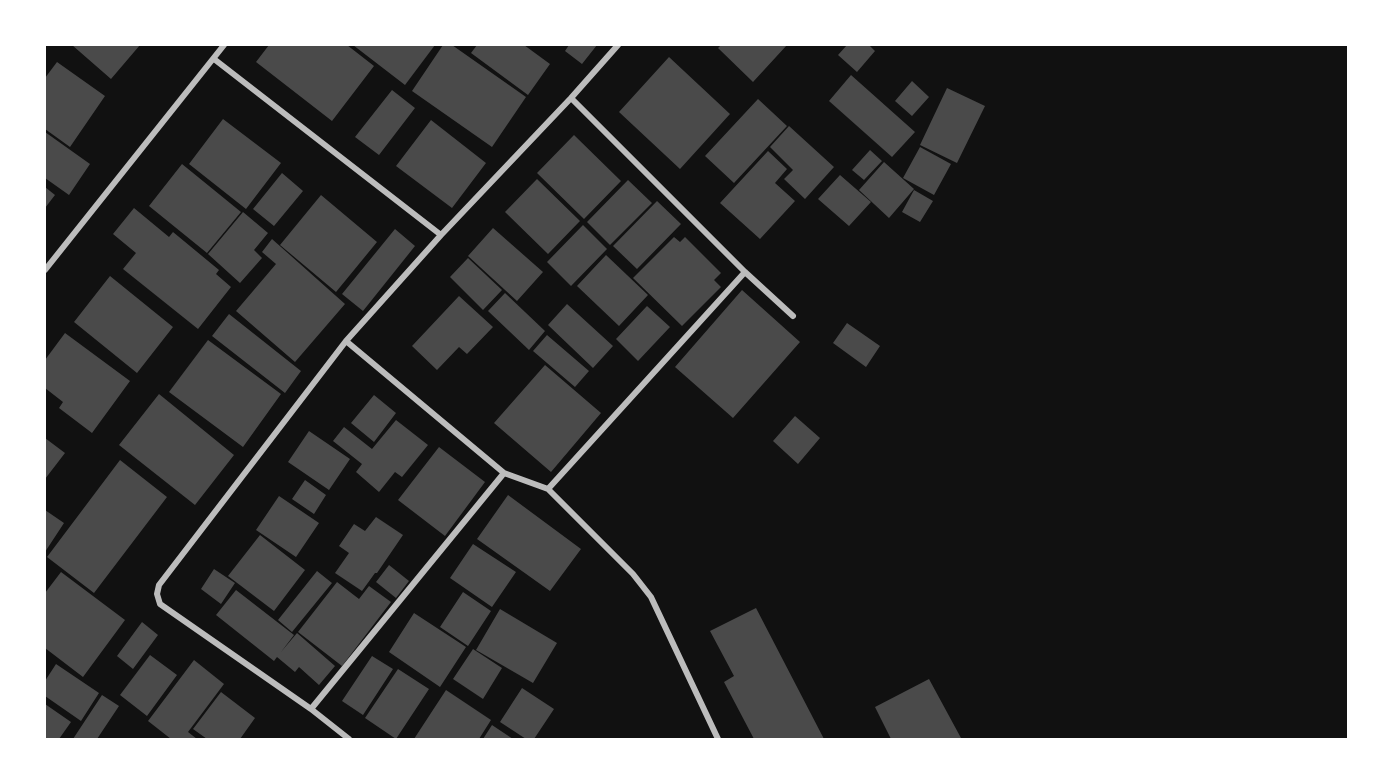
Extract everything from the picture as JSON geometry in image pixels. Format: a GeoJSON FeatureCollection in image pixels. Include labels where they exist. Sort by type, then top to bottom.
{"type":"FeatureCollection","features":[{"type":"Feature","properties":{"kind":"street"},"geometry":{"type":"LineString","coordinates":[[45,270],[224,45]]}},
{"type":"Feature","properties":{"kind":"street"},"geometry":{"type":"LineString","coordinates":[[349,739],[311,709],[160,604],[157,594],[159,585],[346,341],[618,45]]}},
{"type":"Feature","properties":{"kind":"street"},"geometry":{"type":"LineString","coordinates":[[214,59],[441,235]]}},
{"type":"Feature","properties":{"kind":"street"},"geometry":{"type":"LineString","coordinates":[[571,98],[745,272],[793,316]]}},
{"type":"Feature","properties":{"kind":"street"},"geometry":{"type":"LineString","coordinates":[[548,489],[745,272]]}},
{"type":"Feature","properties":{"kind":"street"},"geometry":{"type":"LineString","coordinates":[[346,341],[504,473],[548,489],[633,574],[651,597],[718,739]]}},
{"type":"Feature","properties":{"kind":"street"},"geometry":{"type":"LineString","coordinates":[[311,709],[504,473]]}},
{"type":"Feature","properties":{"kind":"building"},"geometry":{"type":"Polygon","coordinates":[[[72,45],[140,45],[111,79],[72,45]]]}},
{"type":"Feature","properties":{"kind":"building"},"geometry":{"type":"Polygon","coordinates":[[[269,45],[347,45],[374,66],[332,121],[256,62],[269,45]]]}},
{"type":"Feature","properties":{"kind":"building"},"geometry":{"type":"Polygon","coordinates":[[[353,45],[435,45],[405,85],[353,45]]]}},
{"type":"Feature","properties":{"kind":"building"},"geometry":{"type":"Polygon","coordinates":[[[443,45],[452,45],[526,97],[492,147],[412,91],[443,45]]]}},
{"type":"Feature","properties":{"kind":"building"},"geometry":{"type":"Polygon","coordinates":[[[477,45],[524,45],[550,64],[528,95],[471,53],[477,45]]]}},
{"type":"Feature","properties":{"kind":"building"},"geometry":{"type":"Polygon","coordinates":[[[569,45],[597,45],[582,64],[565,51],[569,45]]]}},
{"type":"Feature","properties":{"kind":"building"},"geometry":{"type":"Polygon","coordinates":[[[721,45],[787,45],[753,82],[718,48],[721,45]]]}},
{"type":"Feature","properties":{"kind":"building"},"geometry":{"type":"Polygon","coordinates":[[[847,45],[869,45],[875,51],[857,72],[838,55],[847,45]]]}},
{"type":"Feature","properties":{"kind":"building"},"geometry":{"type":"Polygon","coordinates":[[[669,57],[730,114],[680,169],[619,112],[669,57]]]}},
{"type":"Feature","properties":{"kind":"building"},"geometry":{"type":"Polygon","coordinates":[[[57,62],[105,96],[70,147],[45,129],[45,78],[57,62]]]}},
{"type":"Feature","properties":{"kind":"building"},"geometry":{"type":"Polygon","coordinates":[[[851,75],[915,132],[892,157],[829,101],[851,75]]]}},
{"type":"Feature","properties":{"kind":"building"},"geometry":{"type":"Polygon","coordinates":[[[912,81],[929,97],[912,116],[895,101],[912,81]]]}},
{"type":"Feature","properties":{"kind":"building"},"geometry":{"type":"Polygon","coordinates":[[[947,88],[985,106],[957,163],[920,145],[947,88]]]}},
{"type":"Feature","properties":{"kind":"building"},"geometry":{"type":"Polygon","coordinates":[[[392,90],[415,108],[379,155],[355,137],[392,90]]]}},
{"type":"Feature","properties":{"kind":"building"},"geometry":{"type":"Polygon","coordinates":[[[758,99],[787,126],[734,183],[705,156],[758,99]]]}},
{"type":"Feature","properties":{"kind":"building"},"geometry":{"type":"Polygon","coordinates":[[[223,119],[281,163],[246,209],[189,164],[223,119]]]}},
{"type":"Feature","properties":{"kind":"building"},"geometry":{"type":"Polygon","coordinates":[[[431,120],[486,163],[452,208],[396,166],[431,120]]]}},
{"type":"Feature","properties":{"kind":"building"},"geometry":{"type":"Polygon","coordinates":[[[789,126],[834,167],[805,199],[784,179],[793,170],[770,147],[789,126]]]}},
{"type":"Feature","properties":{"kind":"building"},"geometry":{"type":"Polygon","coordinates":[[[45,132],[90,164],[69,195],[45,178],[45,132]]]}},
{"type":"Feature","properties":{"kind":"building"},"geometry":{"type":"Polygon","coordinates":[[[574,135],[621,181],[584,219],[537,173],[574,135]]]}},
{"type":"Feature","properties":{"kind":"building"},"geometry":{"type":"Polygon","coordinates":[[[920,147],[951,164],[934,195],[903,178],[920,147]]]}},
{"type":"Feature","properties":{"kind":"building"},"geometry":{"type":"Polygon","coordinates":[[[870,150],[882,161],[864,180],[852,170],[870,150]]]}},
{"type":"Feature","properties":{"kind":"building"},"geometry":{"type":"Polygon","coordinates":[[[768,151],[787,169],[775,183],[795,201],[760,239],[720,203],[768,151]]]}},
{"type":"Feature","properties":{"kind":"building"},"geometry":{"type":"Polygon","coordinates":[[[884,162],[914,189],[889,218],[859,190],[884,162]]]}},
{"type":"Feature","properties":{"kind":"building"},"geometry":{"type":"Polygon","coordinates":[[[182,164],[241,212],[207,253],[149,206],[182,164]]]}},
{"type":"Feature","properties":{"kind":"building"},"geometry":{"type":"Polygon","coordinates":[[[282,173],[303,191],[274,226],[253,209],[282,173]]]}},
{"type":"Feature","properties":{"kind":"building"},"geometry":{"type":"Polygon","coordinates":[[[840,175],[871,202],[849,226],[818,199],[840,175]]]}},
{"type":"Feature","properties":{"kind":"building"},"geometry":{"type":"Polygon","coordinates":[[[537,179],[580,221],[548,254],[505,212],[537,179]]]}},
{"type":"Feature","properties":{"kind":"building"},"geometry":{"type":"Polygon","coordinates":[[[628,180],[652,203],[610,245],[587,222],[628,180]]]}},
{"type":"Feature","properties":{"kind":"building"},"geometry":{"type":"Polygon","coordinates":[[[45,187],[55,195],[45,208],[45,187]]]}},
{"type":"Feature","properties":{"kind":"building"},"geometry":{"type":"Polygon","coordinates":[[[914,190],[933,201],[920,222],[902,212],[914,190]]]}},
{"type":"Feature","properties":{"kind":"building"},"geometry":{"type":"Polygon","coordinates":[[[321,195],[377,242],[336,292],[280,245],[321,195]]]}},
{"type":"Feature","properties":{"kind":"building"},"geometry":{"type":"Polygon","coordinates":[[[657,201],[681,224],[637,269],[613,246],[657,201]]]}},
{"type":"Feature","properties":{"kind":"building"},"geometry":{"type":"Polygon","coordinates":[[[134,208],[169,237],[173,232],[219,270],[216,274],[231,287],[198,329],[123,269],[136,253],[113,234],[134,208]]]}},
{"type":"Feature","properties":{"kind":"building"},"geometry":{"type":"Polygon","coordinates":[[[243,212],[268,233],[254,250],[262,258],[240,283],[208,254],[243,212]]]}},
{"type":"Feature","properties":{"kind":"building"},"geometry":{"type":"Polygon","coordinates":[[[583,225],[607,249],[571,286],[547,262],[583,225]]]}},
{"type":"Feature","properties":{"kind":"building"},"geometry":{"type":"Polygon","coordinates":[[[493,228],[543,272],[517,301],[468,256],[493,228]]]}},
{"type":"Feature","properties":{"kind":"building"},"geometry":{"type":"Polygon","coordinates":[[[395,229],[415,246],[363,311],[342,294],[395,229]]]}},
{"type":"Feature","properties":{"kind":"building"},"geometry":{"type":"Polygon","coordinates":[[[674,237],[680,242],[685,237],[721,273],[714,280],[721,287],[682,326],[633,278],[674,237]]]}},
{"type":"Feature","properties":{"kind":"building"},"geometry":{"type":"Polygon","coordinates":[[[272,239],[345,304],[295,362],[236,311],[276,264],[262,252],[272,239]]]}},
{"type":"Feature","properties":{"kind":"building"},"geometry":{"type":"Polygon","coordinates":[[[606,255],[648,295],[619,326],[577,286],[606,255]]]}},
{"type":"Feature","properties":{"kind":"building"},"geometry":{"type":"Polygon","coordinates":[[[468,258],[502,290],[483,310],[450,277],[468,258]]]}},
{"type":"Feature","properties":{"kind":"building"},"geometry":{"type":"Polygon","coordinates":[[[110,276],[173,327],[137,373],[74,322],[110,276]]]}},
{"type":"Feature","properties":{"kind":"building"},"geometry":{"type":"Polygon","coordinates":[[[742,290],[800,342],[733,418],[675,367],[742,290]]]}},
{"type":"Feature","properties":{"kind":"building"},"geometry":{"type":"Polygon","coordinates":[[[505,293],[545,331],[529,350],[488,311],[505,293]]]}},
{"type":"Feature","properties":{"kind":"building"},"geometry":{"type":"Polygon","coordinates":[[[459,296],[493,327],[467,354],[459,347],[437,370],[412,346],[459,296]]]}},
{"type":"Feature","properties":{"kind":"building"},"geometry":{"type":"Polygon","coordinates":[[[567,304],[613,346],[593,368],[548,325],[567,304]]]}},
{"type":"Feature","properties":{"kind":"building"},"geometry":{"type":"Polygon","coordinates":[[[647,306],[670,327],[638,361],[616,339],[647,306]]]}},
{"type":"Feature","properties":{"kind":"building"},"geometry":{"type":"Polygon","coordinates":[[[229,314],[301,371],[285,393],[212,336],[229,314]]]}},
{"type":"Feature","properties":{"kind":"building"},"geometry":{"type":"Polygon","coordinates":[[[847,323],[880,346],[866,367],[833,343],[847,323]]]}},
{"type":"Feature","properties":{"kind":"building"},"geometry":{"type":"Polygon","coordinates":[[[65,333],[130,381],[92,433],[59,408],[63,402],[45,388],[45,360],[65,333]]]}},
{"type":"Feature","properties":{"kind":"building"},"geometry":{"type":"Polygon","coordinates":[[[547,335],[589,371],[575,387],[533,351],[547,335]]]}},
{"type":"Feature","properties":{"kind":"building"},"geometry":{"type":"Polygon","coordinates":[[[208,340],[281,394],[243,447],[169,392],[208,340]]]}},
{"type":"Feature","properties":{"kind":"building"},"geometry":{"type":"Polygon","coordinates":[[[545,365],[601,413],[551,472],[494,423],[545,365]]]}},
{"type":"Feature","properties":{"kind":"building"},"geometry":{"type":"Polygon","coordinates":[[[159,394],[234,455],[195,505],[119,445],[159,394]]]}},
{"type":"Feature","properties":{"kind":"building"},"geometry":{"type":"Polygon","coordinates":[[[374,395],[396,413],[374,442],[351,423],[374,395]]]}},
{"type":"Feature","properties":{"kind":"building"},"geometry":{"type":"Polygon","coordinates":[[[795,416],[820,438],[798,464],[773,441],[795,416]]]}},
{"type":"Feature","properties":{"kind":"building"},"geometry":{"type":"Polygon","coordinates":[[[396,420],[428,445],[402,477],[395,472],[379,492],[356,472],[362,464],[333,441],[344,427],[372,449],[396,420]]]}},
{"type":"Feature","properties":{"kind":"building"},"geometry":{"type":"Polygon","coordinates":[[[309,431],[350,459],[329,490],[288,462],[309,431]]]}},
{"type":"Feature","properties":{"kind":"building"},"geometry":{"type":"Polygon","coordinates":[[[45,438],[65,453],[45,479],[45,438]]]}},
{"type":"Feature","properties":{"kind":"building"},"geometry":{"type":"Polygon","coordinates":[[[439,447],[485,482],[445,536],[398,500],[439,447]]]}},
{"type":"Feature","properties":{"kind":"building"},"geometry":{"type":"Polygon","coordinates":[[[120,460],[167,497],[94,593],[47,557],[120,460]]]}},
{"type":"Feature","properties":{"kind":"building"},"geometry":{"type":"Polygon","coordinates":[[[305,480],[326,495],[314,514],[292,499],[305,480]]]}},
{"type":"Feature","properties":{"kind":"building"},"geometry":{"type":"Polygon","coordinates":[[[508,495],[581,549],[550,591],[477,539],[508,495]]]}},
{"type":"Feature","properties":{"kind":"building"},"geometry":{"type":"Polygon","coordinates":[[[279,496],[319,523],[296,557],[256,530],[279,496]]]}},
{"type":"Feature","properties":{"kind":"building"},"geometry":{"type":"Polygon","coordinates":[[[45,510],[64,523],[45,552],[45,510]]]}},
{"type":"Feature","properties":{"kind":"building"},"geometry":{"type":"Polygon","coordinates":[[[376,517],[403,535],[362,591],[335,573],[349,553],[339,546],[354,524],[365,531],[376,517]]]}},
{"type":"Feature","properties":{"kind":"building"},"geometry":{"type":"Polygon","coordinates":[[[260,535],[305,570],[274,611],[228,576],[260,535]]]}},
{"type":"Feature","properties":{"kind":"building"},"geometry":{"type":"Polygon","coordinates":[[[473,544],[516,572],[492,607],[450,578],[473,544]]]}},
{"type":"Feature","properties":{"kind":"building"},"geometry":{"type":"Polygon","coordinates":[[[389,565],[409,581],[396,598],[376,582],[389,565]]]}},
{"type":"Feature","properties":{"kind":"building"},"geometry":{"type":"Polygon","coordinates":[[[214,569],[235,583],[221,604],[201,589],[214,569]]]}},
{"type":"Feature","properties":{"kind":"building"},"geometry":{"type":"Polygon","coordinates":[[[317,571],[332,583],[292,632],[278,620],[317,571]]]}},
{"type":"Feature","properties":{"kind":"building"},"geometry":{"type":"Polygon","coordinates":[[[61,572],[125,620],[83,677],[45,648],[45,593],[61,572]]]}},
{"type":"Feature","properties":{"kind":"building"},"geometry":{"type":"Polygon","coordinates":[[[337,582],[359,599],[369,586],[391,602],[342,666],[298,632],[337,582]]]}},
{"type":"Feature","properties":{"kind":"building"},"geometry":{"type":"Polygon","coordinates":[[[236,590],[294,635],[281,652],[297,633],[335,666],[319,685],[299,667],[295,672],[277,657],[274,661],[216,615],[236,590]]]}},
{"type":"Feature","properties":{"kind":"building"},"geometry":{"type":"Polygon","coordinates":[[[463,592],[491,611],[468,646],[440,627],[463,592]]]}},
{"type":"Feature","properties":{"kind":"building"},"geometry":{"type":"Polygon","coordinates":[[[756,608],[824,739],[754,739],[724,682],[734,676],[710,631],[756,608]]]}},
{"type":"Feature","properties":{"kind":"building"},"geometry":{"type":"Polygon","coordinates":[[[500,609],[557,643],[533,683],[476,650],[500,609]]]}},
{"type":"Feature","properties":{"kind":"building"},"geometry":{"type":"Polygon","coordinates":[[[414,613],[466,647],[440,687],[389,652],[414,613]]]}},
{"type":"Feature","properties":{"kind":"building"},"geometry":{"type":"Polygon","coordinates":[[[142,622],[158,635],[133,669],[117,656],[142,622]]]}},
{"type":"Feature","properties":{"kind":"building"},"geometry":{"type":"Polygon","coordinates":[[[473,649],[502,668],[483,699],[453,679],[473,649]]]}},
{"type":"Feature","properties":{"kind":"building"},"geometry":{"type":"Polygon","coordinates":[[[150,655],[177,675],[147,716],[120,695],[150,655]]]}},
{"type":"Feature","properties":{"kind":"building"},"geometry":{"type":"Polygon","coordinates":[[[372,656],[393,669],[363,715],[342,701],[372,656]]]}},
{"type":"Feature","properties":{"kind":"building"},"geometry":{"type":"Polygon","coordinates":[[[194,660],[224,684],[188,732],[197,739],[171,739],[148,721],[194,660]]]}},
{"type":"Feature","properties":{"kind":"building"},"geometry":{"type":"Polygon","coordinates":[[[56,664],[99,693],[81,721],[45,696],[45,681],[56,664]]]}},
{"type":"Feature","properties":{"kind":"building"},"geometry":{"type":"Polygon","coordinates":[[[398,669],[429,689],[396,739],[365,718],[398,669]]]}},
{"type":"Feature","properties":{"kind":"building"},"geometry":{"type":"Polygon","coordinates":[[[929,679],[961,738],[891,739],[875,707],[929,679]]]}},
{"type":"Feature","properties":{"kind":"building"},"geometry":{"type":"Polygon","coordinates":[[[522,688],[554,709],[534,739],[526,739],[500,722],[522,688]]]}},
{"type":"Feature","properties":{"kind":"building"},"geometry":{"type":"Polygon","coordinates":[[[446,690],[491,720],[479,739],[414,739],[446,690]]]}},
{"type":"Feature","properties":{"kind":"building"},"geometry":{"type":"Polygon","coordinates":[[[221,692],[255,718],[240,739],[207,739],[193,729],[221,692]]]}},
{"type":"Feature","properties":{"kind":"building"},"geometry":{"type":"Polygon","coordinates":[[[102,695],[119,706],[97,739],[73,739],[102,695]]]}},
{"type":"Feature","properties":{"kind":"building"},"geometry":{"type":"Polygon","coordinates":[[[45,704],[71,722],[59,739],[45,739],[45,704]]]}},
{"type":"Feature","properties":{"kind":"building"},"geometry":{"type":"Polygon","coordinates":[[[492,725],[513,739],[483,739],[492,725]]]}}]}
